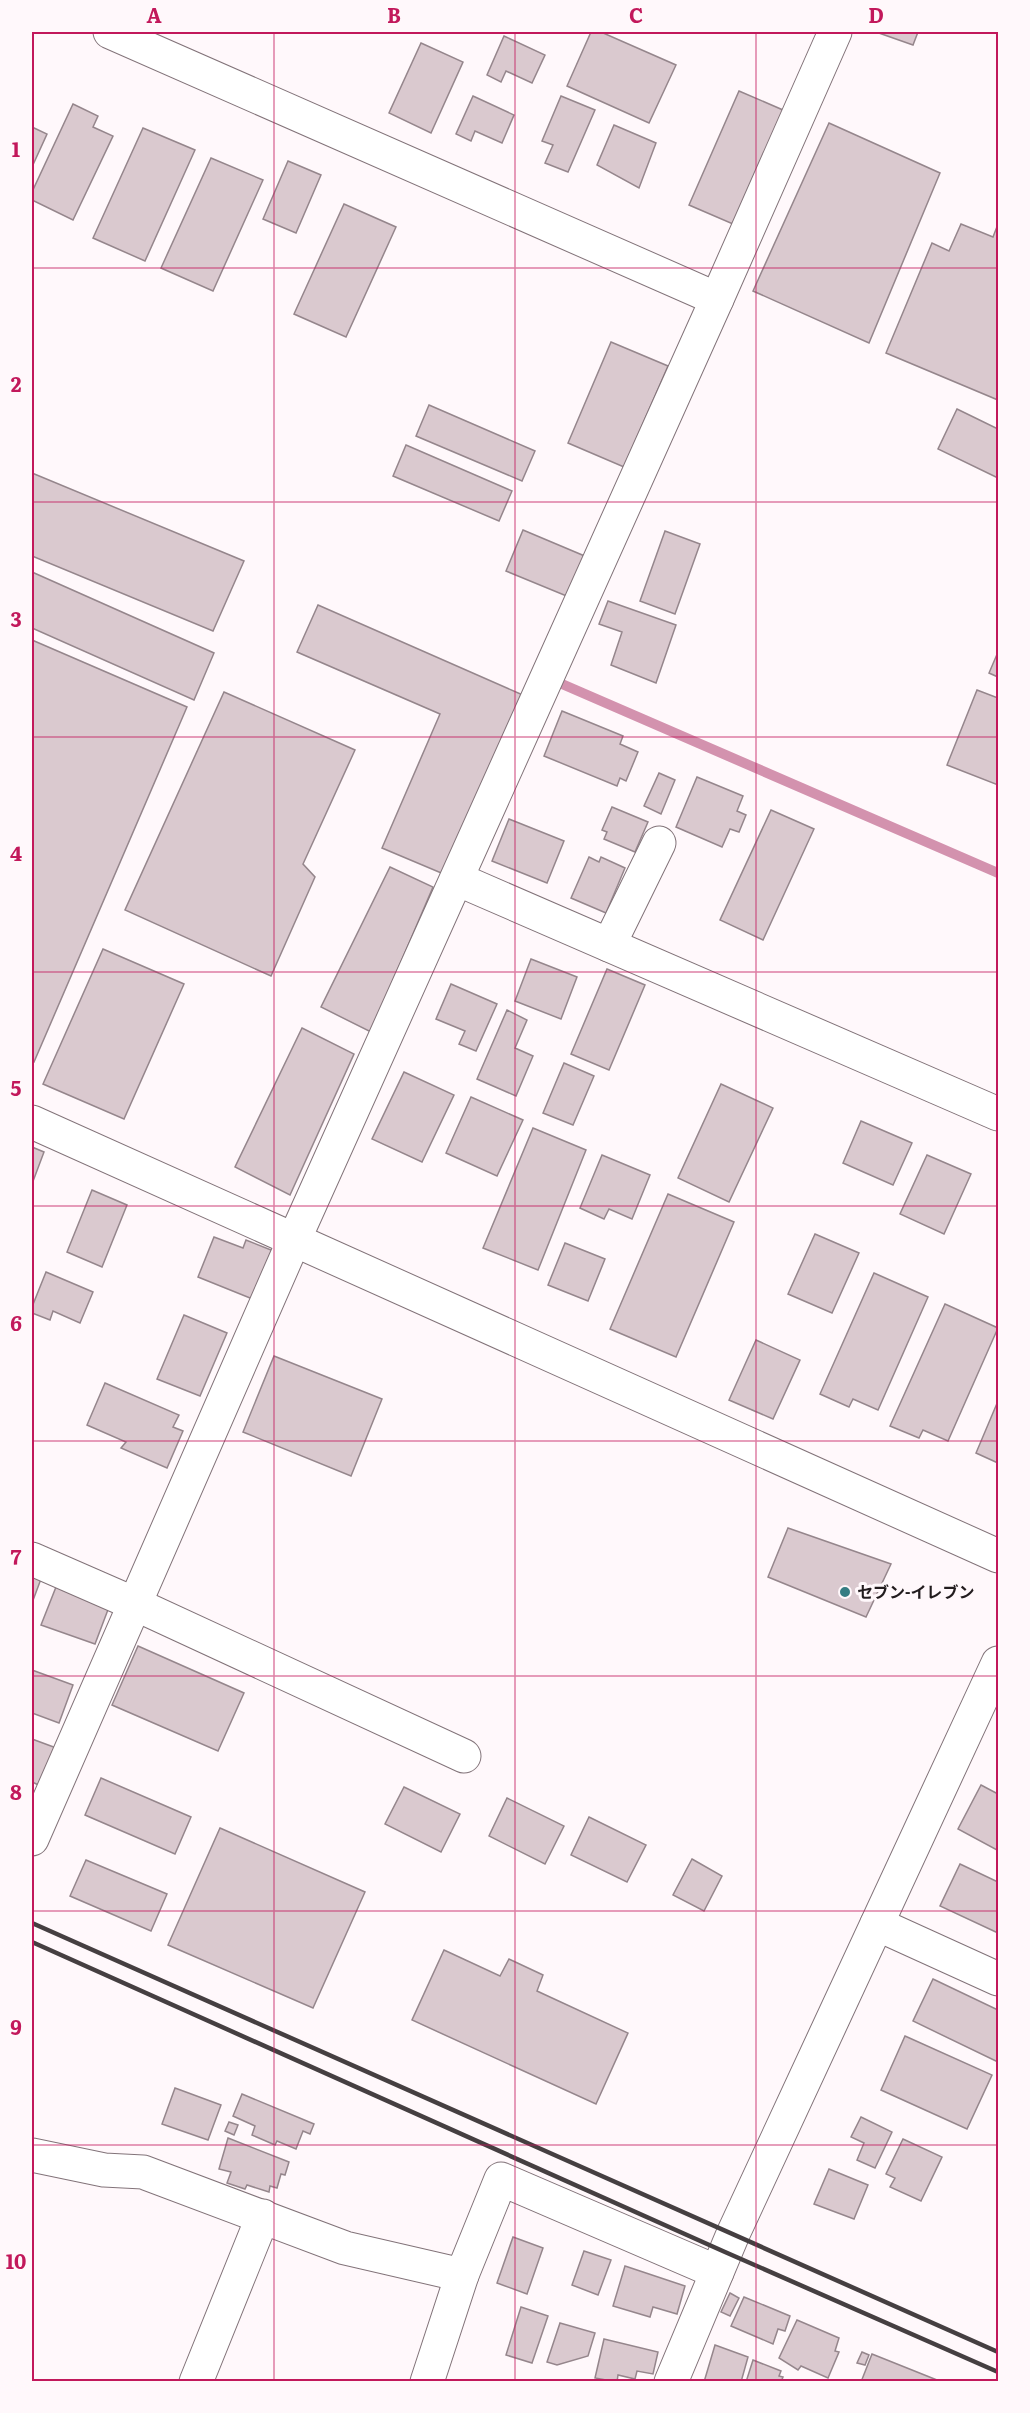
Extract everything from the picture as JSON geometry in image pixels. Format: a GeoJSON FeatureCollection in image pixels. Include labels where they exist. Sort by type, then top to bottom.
{"type":"FeatureCollection","features":[{"type":"Feature","properties":{"kind":"street"},"geometry":{"type":"LineString","coordinates":[[110,32],[717,299]]}},
{"type":"Feature","properties":{"kind":"street"},"geometry":{"type":"LineString","coordinates":[[32,1839],[294,1240],[835,32]]}},
{"type":"Feature","properties":{"kind":"street"},"geometry":{"type":"LineString","coordinates":[[609,945],[659,843]]}},
{"type":"Feature","properties":{"kind":"street"},"geometry":{"type":"LineString","coordinates":[[456,879],[999,1114]]}},
{"type":"Feature","properties":{"kind":"street"},"geometry":{"type":"LineString","coordinates":[[32,1122],[999,1556]]}},
{"type":"Feature","properties":{"kind":"street"},"geometry":{"type":"LineString","coordinates":[[32,1559],[464,1756]]}},
{"type":"Feature","properties":{"kind":"street"},"geometry":{"type":"LineString","coordinates":[[672,2382],[717,2272],[999,1663]]}},
{"type":"Feature","properties":{"kind":"street"},"geometry":{"type":"LineString","coordinates":[[877,1924],[999,1979]]}},
{"type":"Feature","properties":{"kind":"street"},"geometry":{"type":"LineString","coordinates":[[32,2155],[104,2170],[143,2172],[345,2248],[462,2275]]}},
{"type":"Feature","properties":{"kind":"street"},"geometry":{"type":"LineString","coordinates":[[427,2382],[462,2275],[501,2179],[717,2272]]}},
{"type":"Feature","properties":{"kind":"street"},"geometry":{"type":"LineString","coordinates":[[196,2382],[263,2216]]}},
{"type":"Feature","properties":{"kind":"building"},"geometry":{"type":"Polygon","coordinates":[[[591,32],[601,32],[676,65],[649,123],[567,86],[591,32]]]}},
{"type":"Feature","properties":{"kind":"building"},"geometry":{"type":"Polygon","coordinates":[[[876,32],[918,32],[913,45],[876,32]]]}},
{"type":"Feature","properties":{"kind":"building"},"geometry":{"type":"Polygon","coordinates":[[[504,36],[545,55],[532,83],[506,71],[501,82],[487,75],[504,36]]]}},
{"type":"Feature","properties":{"kind":"building"},"geometry":{"type":"Polygon","coordinates":[[[421,43],[463,62],[431,133],[389,113],[421,43]]]}},
{"type":"Feature","properties":{"kind":"building"},"geometry":{"type":"Polygon","coordinates":[[[739,91],[783,110],[733,224],[689,205],[739,91]]]}},
{"type":"Feature","properties":{"kind":"building"},"geometry":{"type":"Polygon","coordinates":[[[473,96],[514,115],[502,143],[475,131],[471,141],[456,134],[473,96]]]}},
{"type":"Feature","properties":{"kind":"building"},"geometry":{"type":"Polygon","coordinates":[[[561,96],[595,110],[568,172],[545,163],[553,145],[542,141],[561,96]]]}},
{"type":"Feature","properties":{"kind":"building"},"geometry":{"type":"Polygon","coordinates":[[[73,104],[98,116],[93,127],[113,136],[73,220],[32,200],[32,192],[73,104]]]}},
{"type":"Feature","properties":{"kind":"building"},"geometry":{"type":"Polygon","coordinates":[[[829,123],[940,173],[869,343],[753,291],[829,123]]]}},
{"type":"Feature","properties":{"kind":"building"},"geometry":{"type":"Polygon","coordinates":[[[614,125],[656,143],[639,188],[597,165],[614,125]]]}},
{"type":"Feature","properties":{"kind":"building"},"geometry":{"type":"Polygon","coordinates":[[[32,127],[47,134],[32,167],[32,127]]]}},
{"type":"Feature","properties":{"kind":"building"},"geometry":{"type":"Polygon","coordinates":[[[143,128],[195,150],[145,261],[93,238],[143,128]]]}},
{"type":"Feature","properties":{"kind":"building"},"geometry":{"type":"Polygon","coordinates":[[[211,158],[263,180],[213,291],[161,268],[211,158]]]}},
{"type":"Feature","properties":{"kind":"building"},"geometry":{"type":"Polygon","coordinates":[[[288,161],[321,175],[296,233],[263,219],[288,161]]]}},
{"type":"Feature","properties":{"kind":"building"},"geometry":{"type":"Polygon","coordinates":[[[344,204],[396,227],[346,337],[294,314],[344,204]]]}},
{"type":"Feature","properties":{"kind":"building"},"geometry":{"type":"Polygon","coordinates":[[[961,224],[993,237],[998,224],[998,400],[886,353],[932,243],[949,251],[961,224]]]}},
{"type":"Feature","properties":{"kind":"building"},"geometry":{"type":"Polygon","coordinates":[[[611,342],[668,366],[624,467],[568,443],[611,342]]]}},
{"type":"Feature","properties":{"kind":"building"},"geometry":{"type":"Polygon","coordinates":[[[429,405],[535,451],[522,481],[416,436],[429,405]]]}},
{"type":"Feature","properties":{"kind":"building"},"geometry":{"type":"Polygon","coordinates":[[[957,409],[998,429],[998,478],[938,449],[957,409]]]}},
{"type":"Feature","properties":{"kind":"building"},"geometry":{"type":"Polygon","coordinates":[[[406,445],[512,491],[499,521],[393,476],[406,445]]]}},
{"type":"Feature","properties":{"kind":"building"},"geometry":{"type":"Polygon","coordinates":[[[32,473],[244,561],[213,631],[32,556],[32,473]]]}},
{"type":"Feature","properties":{"kind":"building"},"geometry":{"type":"Polygon","coordinates":[[[523,530],[587,557],[569,597],[506,571],[523,530]]]}},
{"type":"Feature","properties":{"kind":"building"},"geometry":{"type":"Polygon","coordinates":[[[665,531],[700,544],[675,614],[640,601],[665,531]]]}},
{"type":"Feature","properties":{"kind":"building"},"geometry":{"type":"Polygon","coordinates":[[[32,572],[214,653],[194,700],[32,628],[32,572]]]}},
{"type":"Feature","properties":{"kind":"building"},"geometry":{"type":"Polygon","coordinates":[[[608,601],[676,625],[656,683],[611,665],[622,632],[599,624],[608,601]]]}},
{"type":"Feature","properties":{"kind":"building"},"geometry":{"type":"Polygon","coordinates":[[[318,605],[525,696],[446,875],[382,848],[440,714],[297,652],[318,605]]]}},
{"type":"Feature","properties":{"kind":"building"},"geometry":{"type":"Polygon","coordinates":[[[32,640],[187,707],[34,1062],[32,1061],[32,640]]]}},
{"type":"Feature","properties":{"kind":"building"},"geometry":{"type":"Polygon","coordinates":[[[998,652],[998,677],[989,673],[998,652]]]}},
{"type":"Feature","properties":{"kind":"building"},"geometry":{"type":"Polygon","coordinates":[[[977,690],[998,698],[998,785],[947,765],[977,690]]]}},
{"type":"Feature","properties":{"kind":"building"},"geometry":{"type":"Polygon","coordinates":[[[224,692],[355,750],[303,864],[315,877],[271,976],[125,910],[224,692]]]}},
{"type":"Feature","properties":{"kind":"building"},"geometry":{"type":"Polygon","coordinates":[[[562,711],[623,736],[620,744],[638,752],[626,781],[620,778],[617,786],[544,756],[562,711]]]}},
{"type":"Feature","properties":{"kind":"building"},"geometry":{"type":"Polygon","coordinates":[[[659,773],[675,780],[661,814],[644,806],[659,773]]]}},
{"type":"Feature","properties":{"kind":"building"},"geometry":{"type":"Polygon","coordinates":[[[697,777],[743,796],[737,811],[746,815],[739,832],[730,829],[722,847],[676,827],[697,777]]]}},
{"type":"Feature","properties":{"kind":"building"},"geometry":{"type":"Polygon","coordinates":[[[612,807],[648,822],[635,852],[604,839],[607,832],[602,830],[612,807]]]}},
{"type":"Feature","properties":{"kind":"building"},"geometry":{"type":"Polygon","coordinates":[[[771,810],[814,829],[763,940],[720,920],[771,810]]]}},
{"type":"Feature","properties":{"kind":"building"},"geometry":{"type":"Polygon","coordinates":[[[509,819],[564,841],[547,883],[492,861],[509,819]]]}},
{"type":"Feature","properties":{"kind":"building"},"geometry":{"type":"Polygon","coordinates":[[[589,857],[599,862],[601,857],[625,868],[606,913],[571,898],[589,857]]]}},
{"type":"Feature","properties":{"kind":"building"},"geometry":{"type":"Polygon","coordinates":[[[390,867],[433,887],[371,1032],[321,1007],[390,867]]]}},
{"type":"Feature","properties":{"kind":"building"},"geometry":{"type":"Polygon","coordinates":[[[103,949],[184,984],[124,1119],[43,1084],[103,949]]]}},
{"type":"Feature","properties":{"kind":"building"},"geometry":{"type":"Polygon","coordinates":[[[531,959],[577,977],[561,1019],[515,1001],[531,959]]]}},
{"type":"Feature","properties":{"kind":"building"},"geometry":{"type":"Polygon","coordinates":[[[607,969],[645,985],[609,1070],[571,1054],[607,969]]]}},
{"type":"Feature","properties":{"kind":"building"},"geometry":{"type":"Polygon","coordinates":[[[451,984],[497,1004],[476,1051],[459,1044],[465,1031],[436,1019],[451,984]]]}},
{"type":"Feature","properties":{"kind":"building"},"geometry":{"type":"Polygon","coordinates":[[[507,1010],[527,1020],[515,1048],[533,1056],[516,1096],[477,1079],[507,1010]]]}},
{"type":"Feature","properties":{"kind":"building"},"geometry":{"type":"Polygon","coordinates":[[[302,1028],[354,1054],[290,1195],[235,1167],[302,1028]]]}},
{"type":"Feature","properties":{"kind":"building"},"geometry":{"type":"Polygon","coordinates":[[[564,1063],[594,1076],[573,1125],[543,1113],[564,1063]]]}},
{"type":"Feature","properties":{"kind":"building"},"geometry":{"type":"Polygon","coordinates":[[[404,1072],[454,1095],[422,1162],[372,1139],[404,1072]]]}},
{"type":"Feature","properties":{"kind":"building"},"geometry":{"type":"Polygon","coordinates":[[[721,1084],[773,1108],[729,1202],[678,1178],[721,1084]]]}},
{"type":"Feature","properties":{"kind":"building"},"geometry":{"type":"Polygon","coordinates":[[[471,1097],[523,1120],[497,1176],[446,1153],[471,1097]]]}},
{"type":"Feature","properties":{"kind":"building"},"geometry":{"type":"Polygon","coordinates":[[[861,1121],[912,1143],[893,1185],[843,1163],[861,1121]]]}},
{"type":"Feature","properties":{"kind":"building"},"geometry":{"type":"Polygon","coordinates":[[[533,1128],[586,1150],[538,1270],[483,1248],[533,1128]]]}},
{"type":"Feature","properties":{"kind":"building"},"geometry":{"type":"Polygon","coordinates":[[[32,1147],[44,1152],[32,1184],[32,1147]]]}},
{"type":"Feature","properties":{"kind":"building"},"geometry":{"type":"Polygon","coordinates":[[[602,1155],[650,1175],[632,1219],[609,1209],[604,1219],[580,1208],[602,1155]]]}},
{"type":"Feature","properties":{"kind":"building"},"geometry":{"type":"Polygon","coordinates":[[[927,1155],[971,1174],[944,1234],[900,1214],[927,1155]]]}},
{"type":"Feature","properties":{"kind":"building"},"geometry":{"type":"Polygon","coordinates":[[[92,1190],[127,1205],[102,1267],[67,1252],[92,1190]]]}},
{"type":"Feature","properties":{"kind":"building"},"geometry":{"type":"Polygon","coordinates":[[[668,1194],[734,1222],[676,1357],[610,1329],[668,1194]]]}},
{"type":"Feature","properties":{"kind":"building"},"geometry":{"type":"Polygon","coordinates":[[[815,1234],[859,1253],[832,1313],[788,1294],[815,1234]]]}},
{"type":"Feature","properties":{"kind":"building"},"geometry":{"type":"Polygon","coordinates":[[[214,1237],[243,1248],[246,1240],[276,1252],[255,1300],[198,1277],[214,1237]]]}},
{"type":"Feature","properties":{"kind":"building"},"geometry":{"type":"Polygon","coordinates":[[[565,1243],[605,1259],[588,1301],[548,1285],[565,1243]]]}},
{"type":"Feature","properties":{"kind":"building"},"geometry":{"type":"Polygon","coordinates":[[[46,1272],[93,1292],[80,1323],[53,1311],[50,1320],[32,1313],[32,1307],[46,1272]]]}},
{"type":"Feature","properties":{"kind":"building"},"geometry":{"type":"Polygon","coordinates":[[[874,1273],[928,1297],[878,1410],[853,1399],[849,1407],[820,1394],[874,1273]]]}},
{"type":"Feature","properties":{"kind":"building"},"geometry":{"type":"Polygon","coordinates":[[[945,1304],[998,1328],[948,1441],[923,1430],[919,1438],[890,1426],[945,1304]]]}},
{"type":"Feature","properties":{"kind":"building"},"geometry":{"type":"Polygon","coordinates":[[[184,1315],[227,1333],[200,1396],[157,1379],[184,1315]]]}},
{"type":"Feature","properties":{"kind":"building"},"geometry":{"type":"Polygon","coordinates":[[[756,1340],[800,1360],[773,1419],[729,1400],[756,1340]]]}},
{"type":"Feature","properties":{"kind":"building"},"geometry":{"type":"Polygon","coordinates":[[[274,1356],[382,1399],[351,1476],[243,1432],[274,1356]]]}},
{"type":"Feature","properties":{"kind":"building"},"geometry":{"type":"Polygon","coordinates":[[[105,1383],[179,1415],[173,1427],[183,1431],[167,1468],[121,1448],[126,1442],[87,1425],[105,1383]]]}},
{"type":"Feature","properties":{"kind":"building"},"geometry":{"type":"Polygon","coordinates":[[[998,1401],[998,1463],[976,1453],[998,1401]]]}},
{"type":"Feature","properties":{"kind":"building"},"geometry":{"type":"Polygon","coordinates":[[[788,1528],[891,1564],[866,1617],[768,1577],[788,1528]]]}},
{"type":"Feature","properties":{"kind":"building"},"geometry":{"type":"Polygon","coordinates":[[[32,1575],[41,1579],[32,1603],[32,1575]]]}},
{"type":"Feature","properties":{"kind":"building"},"geometry":{"type":"Polygon","coordinates":[[[56,1587],[109,1607],[95,1644],[41,1625],[56,1587]]]}},
{"type":"Feature","properties":{"kind":"building"},"geometry":{"type":"Polygon","coordinates":[[[138,1646],[244,1693],[218,1751],[112,1705],[138,1646]]]}},
{"type":"Feature","properties":{"kind":"building"},"geometry":{"type":"Polygon","coordinates":[[[32,1670],[73,1685],[59,1723],[32,1713],[32,1670]]]}},
{"type":"Feature","properties":{"kind":"building"},"geometry":{"type":"Polygon","coordinates":[[[32,1739],[59,1749],[45,1788],[32,1782],[32,1739]]]}},
{"type":"Feature","properties":{"kind":"building"},"geometry":{"type":"Polygon","coordinates":[[[101,1778],[191,1817],[175,1854],[85,1815],[101,1778]]]}},
{"type":"Feature","properties":{"kind":"building"},"geometry":{"type":"Polygon","coordinates":[[[981,1785],[998,1794],[997,1850],[958,1829],[981,1785]]]}},
{"type":"Feature","properties":{"kind":"building"},"geometry":{"type":"Polygon","coordinates":[[[404,1787],[460,1814],[441,1852],[385,1824],[404,1787]]]}},
{"type":"Feature","properties":{"kind":"building"},"geometry":{"type":"Polygon","coordinates":[[[507,1798],[564,1826],[545,1864],[489,1836],[507,1798]]]}},
{"type":"Feature","properties":{"kind":"building"},"geometry":{"type":"Polygon","coordinates":[[[589,1817],[646,1845],[627,1882],[571,1855],[589,1817]]]}},
{"type":"Feature","properties":{"kind":"building"},"geometry":{"type":"Polygon","coordinates":[[[220,1828],[365,1892],[313,2008],[168,1945],[220,1828]]]}},
{"type":"Feature","properties":{"kind":"building"},"geometry":{"type":"Polygon","coordinates":[[[692,1859],[722,1876],[704,1911],[673,1895],[692,1859]]]}},
{"type":"Feature","properties":{"kind":"building"},"geometry":{"type":"Polygon","coordinates":[[[86,1860],[167,1894],[151,1931],[70,1896],[86,1860]]]}},
{"type":"Feature","properties":{"kind":"building"},"geometry":{"type":"Polygon","coordinates":[[[960,1864],[998,1882],[998,1933],[940,1906],[960,1864]]]}},
{"type":"Feature","properties":{"kind":"building"},"geometry":{"type":"Polygon","coordinates":[[[444,1950],[500,1976],[509,1959],[543,1975],[537,1991],[628,2033],[596,2104],[412,2020],[444,1950]]]}},
{"type":"Feature","properties":{"kind":"building"},"geometry":{"type":"Polygon","coordinates":[[[933,1979],[998,2010],[998,2062],[913,2021],[933,1979]]]}},
{"type":"Feature","properties":{"kind":"building"},"geometry":{"type":"Polygon","coordinates":[[[905,2036],[992,2075],[967,2129],[881,2090],[905,2036]]]}},
{"type":"Feature","properties":{"kind":"building"},"geometry":{"type":"Polygon","coordinates":[[[175,2088],[221,2105],[208,2140],[162,2124],[175,2088]]]}},
{"type":"Feature","properties":{"kind":"building"},"geometry":{"type":"Polygon","coordinates":[[[242,2094],[314,2124],[310,2134],[303,2131],[296,2149],[277,2141],[275,2145],[252,2135],[255,2126],[233,2116],[242,2094]]]}},
{"type":"Feature","properties":{"kind":"building"},"geometry":{"type":"Polygon","coordinates":[[[861,2117],[892,2132],[875,2168],[857,2160],[864,2143],[851,2137],[861,2117]]]}},
{"type":"Feature","properties":{"kind":"building"},"geometry":{"type":"Polygon","coordinates":[[[229,2122],[238,2125],[234,2135],[225,2131],[229,2122]]]}},
{"type":"Feature","properties":{"kind":"building"},"geometry":{"type":"Polygon","coordinates":[[[228,2138],[289,2162],[285,2175],[281,2174],[277,2188],[270,2186],[269,2192],[247,2185],[245,2189],[227,2183],[231,2172],[219,2169],[228,2138]]]}},
{"type":"Feature","properties":{"kind":"building"},"geometry":{"type":"Polygon","coordinates":[[[903,2139],[942,2157],[921,2201],[890,2187],[895,2178],[886,2174],[903,2139]]]}},
{"type":"Feature","properties":{"kind":"building"},"geometry":{"type":"Polygon","coordinates":[[[829,2169],[868,2185],[854,2219],[814,2204],[829,2169]]]}},
{"type":"Feature","properties":{"kind":"building"},"geometry":{"type":"Polygon","coordinates":[[[513,2237],[543,2248],[527,2294],[497,2283],[513,2237]]]}},
{"type":"Feature","properties":{"kind":"building"},"geometry":{"type":"Polygon","coordinates":[[[584,2251],[611,2260],[598,2295],[572,2285],[584,2251]]]}},
{"type":"Feature","properties":{"kind":"building"},"geometry":{"type":"Polygon","coordinates":[[[625,2266],[685,2286],[677,2314],[653,2307],[650,2317],[613,2306],[625,2266]]]}},
{"type":"Feature","properties":{"kind":"building"},"geometry":{"type":"Polygon","coordinates":[[[730,2293],[739,2298],[730,2316],[721,2312],[730,2293]]]}},
{"type":"Feature","properties":{"kind":"building"},"geometry":{"type":"Polygon","coordinates":[[[744,2297],[790,2316],[785,2331],[778,2329],[773,2344],[731,2326],[744,2297]]]}},
{"type":"Feature","properties":{"kind":"building"},"geometry":{"type":"Polygon","coordinates":[[[521,2307],[548,2316],[532,2363],[506,2355],[521,2307]]]}},
{"type":"Feature","properties":{"kind":"building"},"geometry":{"type":"Polygon","coordinates":[[[797,2320],[839,2338],[835,2351],[839,2352],[828,2378],[801,2366],[798,2370],[779,2358],[797,2320]]]}},
{"type":"Feature","properties":{"kind":"building"},"geometry":{"type":"Polygon","coordinates":[[[560,2323],[595,2333],[588,2356],[557,2365],[547,2362],[560,2323]]]}},
{"type":"Feature","properties":{"kind":"building"},"geometry":{"type":"Polygon","coordinates":[[[604,2339],[658,2352],[653,2374],[637,2371],[635,2379],[618,2375],[617,2382],[595,2378],[604,2339]]]}},
{"type":"Feature","properties":{"kind":"building"},"geometry":{"type":"Polygon","coordinates":[[[715,2345],[748,2357],[741,2382],[704,2382],[715,2345]]]}},
{"type":"Feature","properties":{"kind":"building"},"geometry":{"type":"Polygon","coordinates":[[[862,2352],[869,2355],[865,2365],[857,2363],[862,2352]]]}},
{"type":"Feature","properties":{"kind":"building"},"geometry":{"type":"Polygon","coordinates":[[[872,2354],[942,2382],[861,2382],[872,2354]]]}},
{"type":"Feature","properties":{"kind":"building"},"geometry":{"type":"Polygon","coordinates":[[[753,2360],[781,2371],[779,2376],[783,2377],[781,2382],[746,2382],[753,2360]]]}},
{"type":"Feature","properties":{"kind":"waterway"},"geometry":{"type":"LineString","coordinates":[[562,684],[998,873]]}},
{"type":"Feature","properties":{"kind":"railway"},"geometry":{"type":"LineString","coordinates":[[32,1923],[998,2352]]}},
{"type":"Feature","properties":{"kind":"railway"},"geometry":{"type":"LineString","coordinates":[[32,1942],[998,2372]]}},
{"type":"Feature","properties":{"kind":"place","name":"セブン-イレブン"},"geometry":{"type":"Point","coordinates":[845,1592]}}]}
